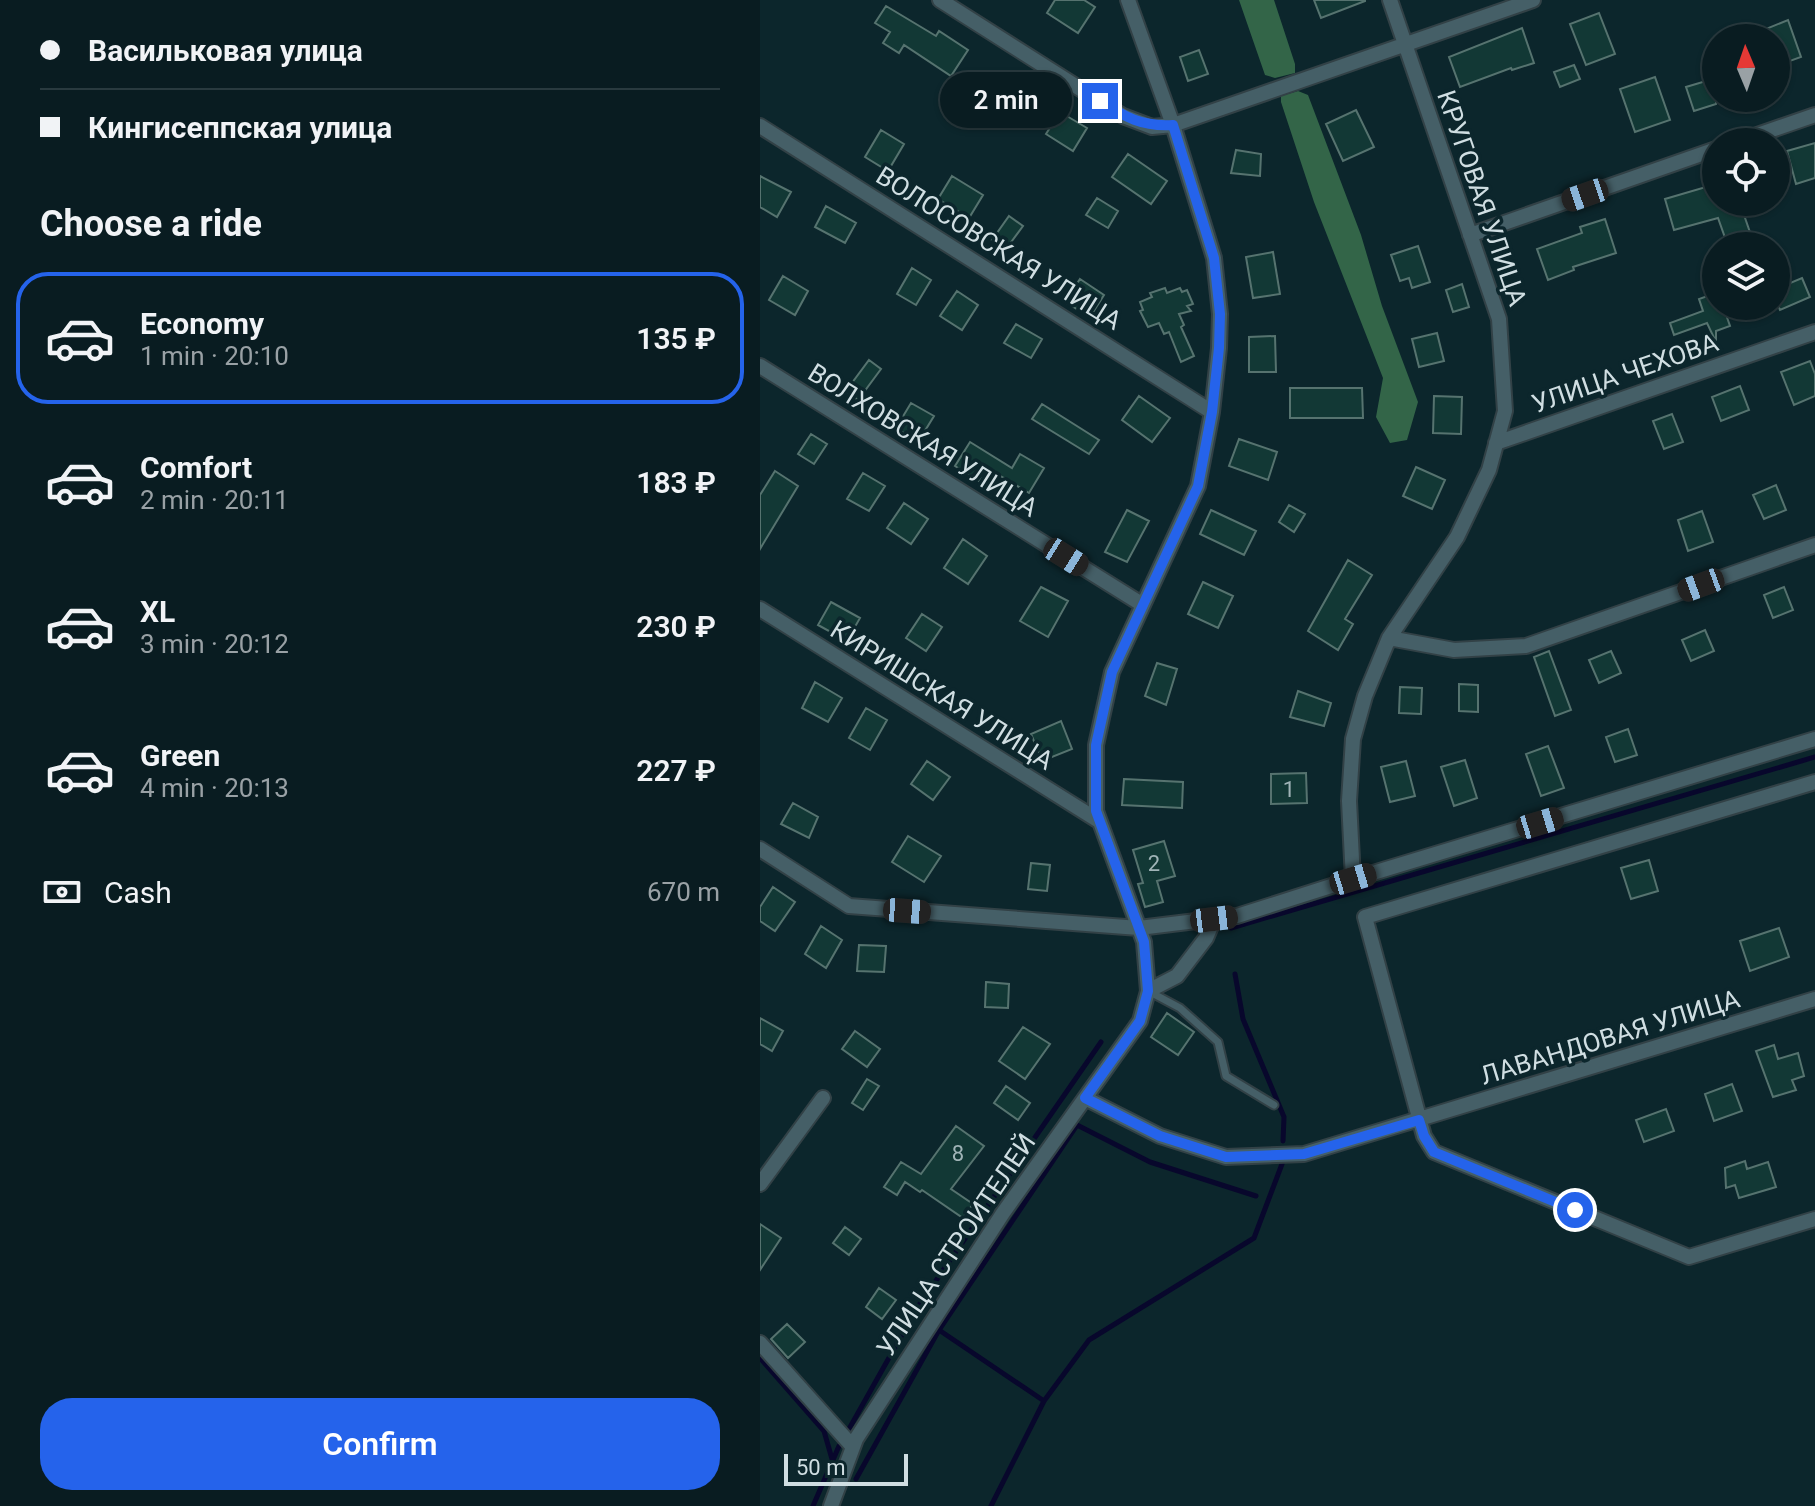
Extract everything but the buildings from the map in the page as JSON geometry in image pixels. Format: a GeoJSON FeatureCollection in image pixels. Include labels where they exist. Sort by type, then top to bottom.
{"type":"FeatureCollection","features":[{"type":"Feature","properties":{"kind":"street"},"geometry":{"type":"LineString","coordinates":[[940,0],[1123,116],[1152,127],[1173,125],[1533,0]]}},
{"type":"Feature","properties":{"kind":"street"},"geometry":{"type":"LineString","coordinates":[[1128,0],[1173,125],[1214,258],[1220,314],[1219,348],[1212,412],[1198,486],[1112,672],[1096,745],[1096,811],[1144,942],[1148,991],[1177,976],[1206,938],[1214,919]]}},
{"type":"Feature","properties":{"kind":"street","name":"КРУГОВАЯ УЛИЦА"},"geometry":{"type":"LineString","coordinates":[[1353,879],[1349,801],[1353,739],[1365,696],[1389,638],[1457,537],[1489,470],[1505,411],[1499,319],[1390,0]]}},
{"type":"Feature","properties":{"kind":"street"},"geometry":{"type":"LineString","coordinates":[[1777,128],[1815,115]]}},
{"type":"Feature","properties":{"kind":"street","name":"ВОЛОСОВСКАЯ УЛИЦА"},"geometry":{"type":"LineString","coordinates":[[760,126],[1212,412]]}},
{"type":"Feature","properties":{"kind":"street"},"geometry":{"type":"LineString","coordinates":[[1470,235],[1702,154]]}},
{"type":"Feature","properties":{"kind":"street","name":"УЛИЦА ЧЕХОВА"},"geometry":{"type":"LineString","coordinates":[[1496,443],[1815,332]]}},
{"type":"Feature","properties":{"kind":"street","name":"ВОЛХОВСКАЯ УЛИЦА"},"geometry":{"type":"LineString","coordinates":[[760,366],[1143,605]]}},
{"type":"Feature","properties":{"kind":"street"},"geometry":{"type":"LineString","coordinates":[[1389,638],[1454,650],[1526,646],[1815,545]]}},
{"type":"Feature","properties":{"kind":"street","name":"КИРИШСКАЯ УЛИЦА"},"geometry":{"type":"LineString","coordinates":[[760,609],[1099,821]]}},
{"type":"Feature","properties":{"kind":"street"},"geometry":{"type":"LineString","coordinates":[[760,849],[849,906],[1139,928],[1237,916],[1815,739]]}},
{"type":"Feature","properties":{"kind":"street"},"geometry":{"type":"LineString","coordinates":[[1815,782],[1365,917],[1419,1120],[1434,1152],[1689,1257],[1815,1219]]}},
{"type":"Feature","properties":{"kind":"street","name":"УЛИЦА СТРОИТЕЛЕЙ"},"geometry":{"type":"LineString","coordinates":[[831,1506],[853,1447],[1003,1213],[1140,1021],[1148,991]]}},
{"type":"Feature","properties":{"kind":"street","name":"ЛАВАНДОВАЯ УЛИЦА"},"geometry":{"type":"LineString","coordinates":[[1085,1098],[1160,1136],[1226,1157],[1304,1154],[1815,999]]}},
{"type":"Feature","properties":{"kind":"street"},"geometry":{"type":"LineString","coordinates":[[760,1184],[823,1098]]}},
{"type":"Feature","properties":{"kind":"street"},"geometry":{"type":"LineString","coordinates":[[760,1343],[853,1447]]}},
{"type":"Feature","properties":{"kind":"lane"},"geometry":{"type":"LineString","coordinates":[[1148,991],[1180,1008],[1218,1042],[1226,1076],[1274,1105]]}},
{"type":"Feature","properties":{"kind":"green space"},"geometry":{"type":"Polygon","coordinates":[[[1239,0],[1274,0],[1295,64],[1295,73],[1275,78],[1265,75],[1239,0]]]}},
{"type":"Feature","properties":{"kind":"green space"},"geometry":{"type":"Polygon","coordinates":[[[1298,91],[1308,95],[1361,235],[1382,306],[1418,402],[1407,440],[1390,443],[1376,417],[1383,378],[1314,202],[1281,102],[1281,96],[1298,91]]]}},
{"type":"Feature","properties":{"kind":"waterway"},"geometry":{"type":"LineString","coordinates":[[1231,928],[1815,757]]}},
{"type":"Feature","properties":{"kind":"waterway"},"geometry":{"type":"LineString","coordinates":[[1235,974],[1243,1019],[1284,1117],[1283,1141]]}},
{"type":"Feature","properties":{"kind":"waterway"},"geometry":{"type":"LineString","coordinates":[[849,1429],[917,1308],[1101,1042]]}},
{"type":"Feature","properties":{"kind":"waterway"},"geometry":{"type":"LineString","coordinates":[[856,1479],[939,1330],[1077,1125],[1150,1162],[1256,1196]]}},
{"type":"Feature","properties":{"kind":"waterway"},"geometry":{"type":"LineString","coordinates":[[991,1506],[1044,1401],[1089,1340],[1254,1238],[1282,1164]]}},
{"type":"Feature","properties":{"kind":"waterway"},"geometry":{"type":"LineString","coordinates":[[939,1330],[1044,1401]]}},
{"type":"Feature","properties":{"kind":"waterway"},"geometry":{"type":"LineString","coordinates":[[760,1358],[824,1431],[832,1459]]}},
{"type":"Feature","properties":{"kind":"waterway"},"geometry":{"type":"LineString","coordinates":[[813,1506],[839,1446]]}},
{"type":"Feature","properties":{"kind":"route"},"geometry":{"type":"LineString","coordinates":[[1100,101],[1123,116],[1152,127],[1173,125],[1214,258],[1220,331],[1212,412],[1198,486],[1112,672],[1096,745],[1096,811],[1144,942],[1148,991],[1140,1021],[1085,1098],[1160,1136],[1226,1157],[1304,1154],[1419,1120],[1434,1152],[1575,1210]]}}]}
